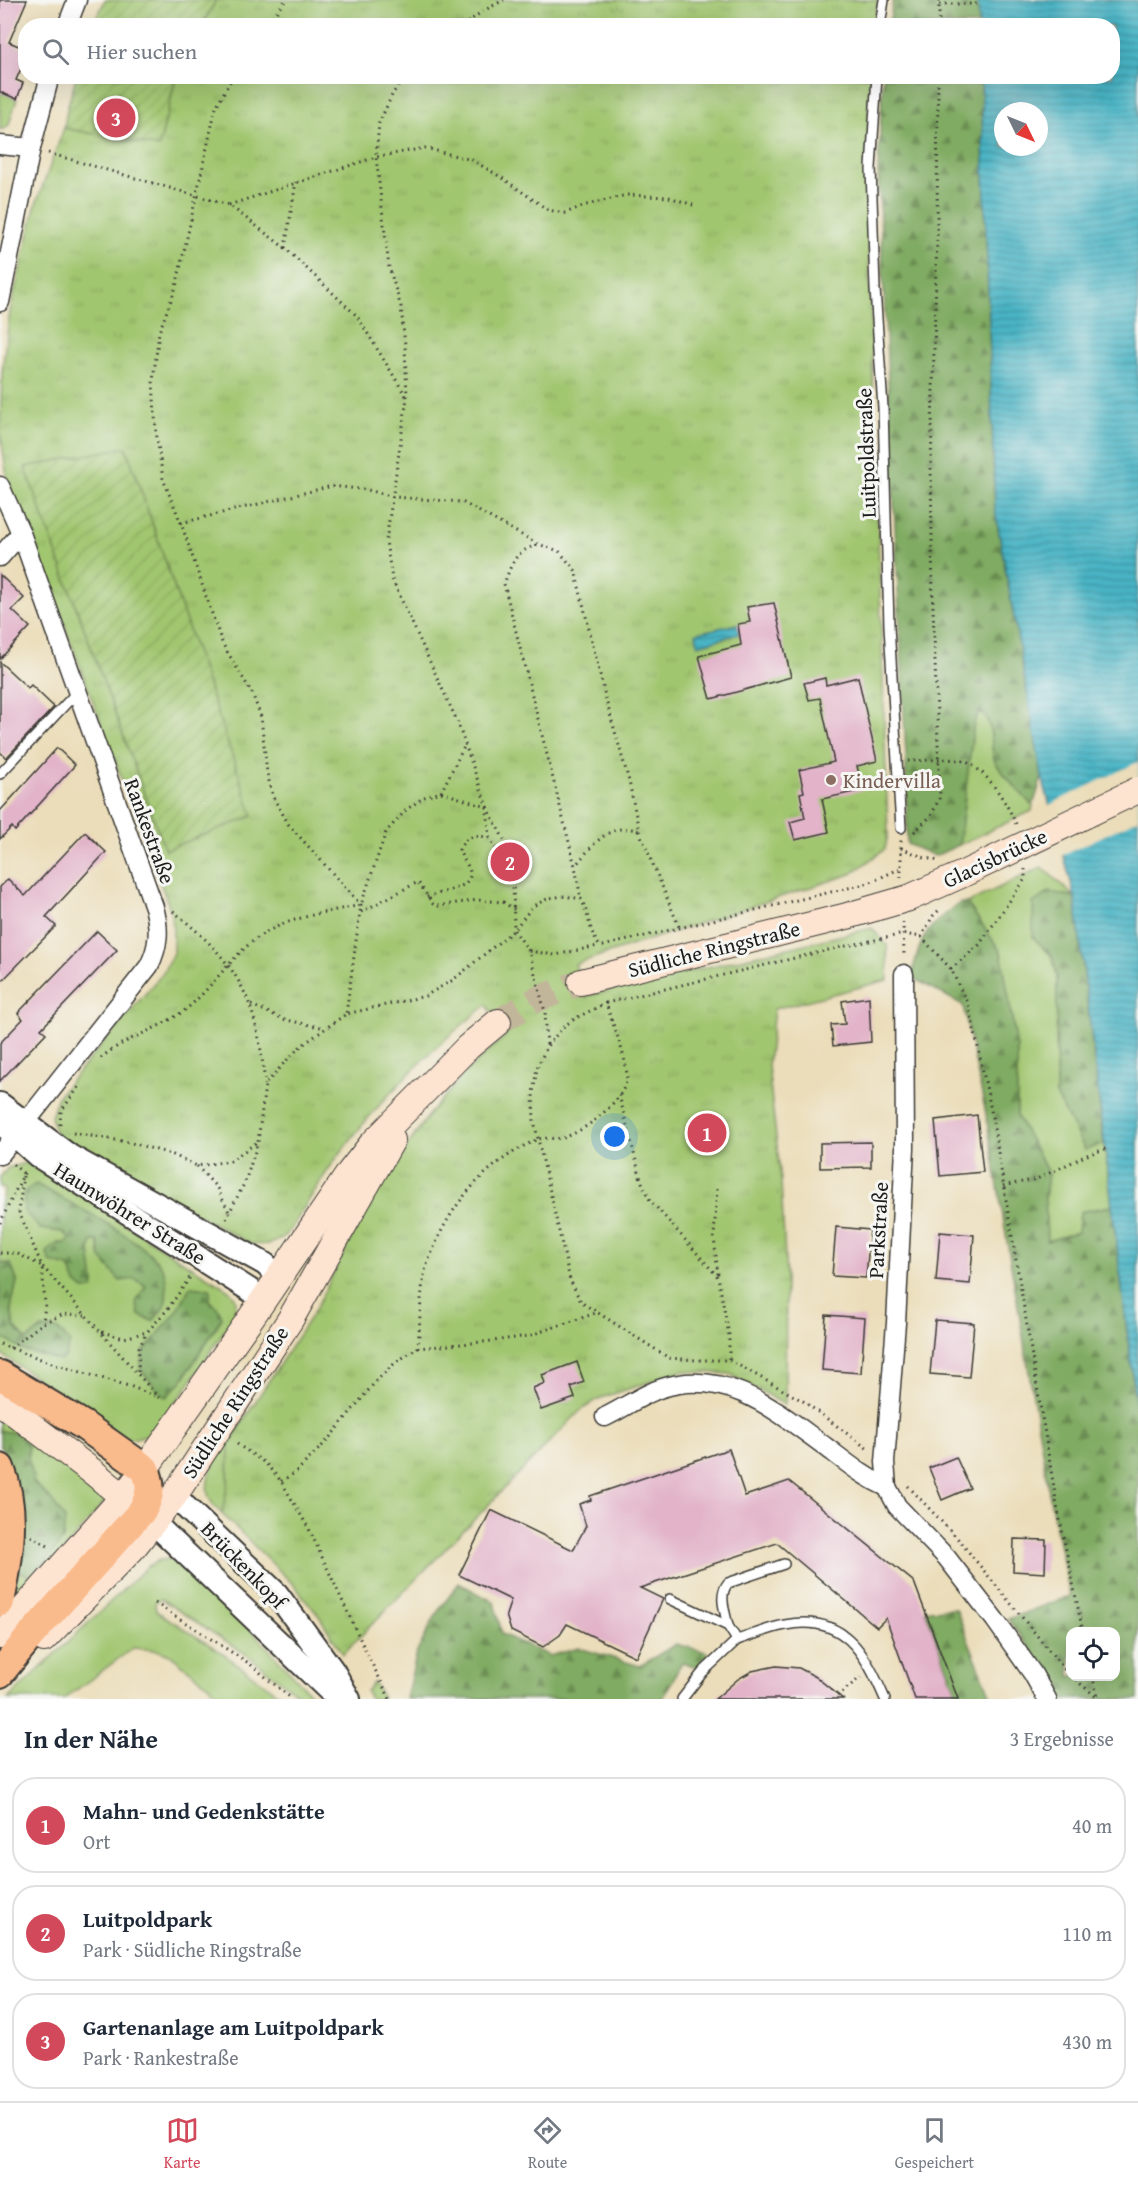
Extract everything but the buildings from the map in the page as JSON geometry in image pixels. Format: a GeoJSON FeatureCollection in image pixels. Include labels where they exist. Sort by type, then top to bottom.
{"type":"FeatureCollection","features":[{"type":"Feature","properties":{"kind":"main road","name":"Glacisbrücke"},"geometry":{"type":"LineString","coordinates":[[847,916],[909,898],[1138,790]]}},
{"type":"Feature","properties":{"kind":"main road","name":"Südliche Ringstraße"},"geometry":{"type":"LineString","coordinates":[[581,982],[847,916]]}},
{"type":"Feature","properties":{"kind":"main road","name":"Südliche Ringstraße"},"geometry":{"type":"LineString","coordinates":[[0,1636],[139,1510],[174,1496],[298,1247],[372,1144],[468,1047],[498,1022]]}},
{"type":"Feature","properties":{"kind":"main road","name":"Südliche Ringstraße"},"geometry":{"type":"LineString","coordinates":[[145,1469],[277,1291],[315,1274],[391,1140],[426,1090]]}},
{"type":"Feature","properties":{"kind":"main road"},"geometry":{"type":"LineString","coordinates":[[0,1375],[83,1425],[145,1469],[174,1496]]}},
{"type":"Feature","properties":{"kind":"main road"},"geometry":{"type":"LineString","coordinates":[[0,1402],[139,1510]]}},
{"type":"Feature","properties":{"kind":"main road"},"geometry":{"type":"LineString","coordinates":[[0,1468],[10,1511],[10,1552],[0,1602]]}},
{"type":"Feature","properties":{"kind":"main road"},"geometry":{"type":"LineString","coordinates":[[0,1673],[148,1502],[150,1479],[145,1469]]}},
{"type":"Feature","properties":{"kind":"main road","name":"Südliche Ringstraße"},"geometry":{"type":"LineString","coordinates":[[0,1681],[39,1645],[132,1549],[139,1510]]}},
{"type":"Feature","properties":{"kind":"street"},"geometry":{"type":"LineString","coordinates":[[70,18],[77,0]]}},
{"type":"Feature","properties":{"kind":"street"},"geometry":{"type":"LineString","coordinates":[[0,302],[31,148],[49,84]]}},
{"type":"Feature","properties":{"kind":"street"},"geometry":{"type":"LineString","coordinates":[[0,145],[31,148]]}},
{"type":"Feature","properties":{"kind":"street","name":"Rankestraße"},"geometry":{"type":"LineString","coordinates":[[0,486],[21,534],[154,907],[159,938],[149,966],[14,1127],[0,1155]]}},
{"type":"Feature","properties":{"kind":"street"},"geometry":{"type":"LineString","coordinates":[[0,557],[21,534]]}},
{"type":"Feature","properties":{"kind":"street","name":"Parkstraße"},"geometry":{"type":"LineString","coordinates":[[887,1487],[885,1462],[896,1323],[905,1148],[904,974]]}},
{"type":"Feature","properties":{"kind":"street","name":"Haunwöhrer Straße"},"geometry":{"type":"LineString","coordinates":[[0,1104],[14,1127],[38,1156],[277,1291]]}},
{"type":"Feature","properties":{"kind":"street","name":"Haunwöhrer Straße"},"geometry":{"type":"LineString","coordinates":[[14,1127],[70,1156],[277,1291]]}},
{"type":"Feature","properties":{"kind":"street"},"geometry":{"type":"LineString","coordinates":[[605,1417],[661,1388],[692,1381],[716,1384],[741,1391],[770,1407],[867,1477],[887,1487],[897,1506],[947,1558],[995,1620],[1033,1674],[1047,1699]]}},
{"type":"Feature","properties":{"kind":"street","name":"Brückenkopf"},"geometry":{"type":"LineString","coordinates":[[174,1496],[277,1594],[334,1672],[349,1699]]}},
{"type":"Feature","properties":{"kind":"street","name":"Brückenkopf"},"geometry":{"type":"LineString","coordinates":[[139,1510],[338,1699]]}},
{"type":"Feature","properties":{"kind":"lane"},"geometry":{"type":"LineString","coordinates":[[881,18],[884,0]]}},
{"type":"Feature","properties":{"kind":"lane","name":"Luitpoldstraße"},"geometry":{"type":"LineString","coordinates":[[876,84],[871,168],[875,289],[883,408],[889,626],[901,828]]}},
{"type":"Feature","properties":{"kind":"lane"},"geometry":{"type":"LineString","coordinates":[[0,774],[77,692]]}},
{"type":"Feature","properties":{"kind":"lane"},"geometry":{"type":"LineString","coordinates":[[737,1640],[728,1626],[722,1596],[724,1587],[728,1583],[784,1564]]}},
{"type":"Feature","properties":{"kind":"lane"},"geometry":{"type":"LineString","coordinates":[[670,1599],[728,1626]]}},
{"type":"Feature","properties":{"kind":"lane"},"geometry":{"type":"LineString","coordinates":[[682,1699],[703,1672],[737,1640],[787,1624],[815,1624],[840,1631],[857,1647],[872,1669],[885,1699]]}},
{"type":"Feature","properties":{"kind":"path"},"geometry":{"type":"LineString","coordinates":[[271,18],[286,0]]}},
{"type":"Feature","properties":{"kind":"path"},"geometry":{"type":"LineString","coordinates":[[474,18],[504,0]]}},
{"type":"Feature","properties":{"kind":"path"},"geometry":{"type":"LineString","coordinates":[[939,18],[939,2],[977,4]]}},
{"type":"Feature","properties":{"kind":"path"},"geometry":{"type":"LineString","coordinates":[[229,84],[216,107],[176,287],[159,332],[153,381],[156,431],[163,479],[181,523],[222,643],[252,693],[261,717],[267,773],[273,797],[289,825],[361,905]]}},
{"type":"Feature","properties":{"kind":"path"},"geometry":{"type":"LineString","coordinates":[[400,84],[393,93],[379,123],[376,157],[389,267],[401,307],[407,398],[386,541],[392,579],[465,744],[487,807],[515,861],[514,930],[529,951],[544,1012],[547,1046]]}},
{"type":"Feature","properties":{"kind":"path"},"geometry":{"type":"LineString","coordinates":[[912,833],[931,816],[940,797],[933,607],[931,466],[938,84]]}},
{"type":"Feature","properties":{"kind":"path"},"geometry":{"type":"LineString","coordinates":[[31,148],[229,205],[285,248],[357,316],[407,398]]}},
{"type":"Feature","properties":{"kind":"path"},"geometry":{"type":"LineString","coordinates":[[229,205],[376,157],[425,148],[471,160],[501,177],[548,210],[565,213],[586,205],[627,195],[669,197],[696,206]]}},
{"type":"Feature","properties":{"kind":"path"},"geometry":{"type":"LineString","coordinates":[[285,248],[296,182]]}},
{"type":"Feature","properties":{"kind":"path"},"geometry":{"type":"LineString","coordinates":[[181,523],[332,486],[394,496],[462,502],[538,544],[560,551],[575,570],[606,700],[629,781],[639,831],[680,929]]}},
{"type":"Feature","properties":{"kind":"path"},"geometry":{"type":"LineString","coordinates":[[538,544],[525,548],[513,559],[504,584],[575,866],[581,899],[599,945]]}},
{"type":"Feature","properties":{"kind":"path"},"geometry":{"type":"LineString","coordinates":[[441,792],[465,744]]}},
{"type":"Feature","properties":{"kind":"path"},"geometry":{"type":"LineString","coordinates":[[346,1014],[361,905],[386,832],[406,810],[424,797],[441,792],[487,807]]}},
{"type":"Feature","properties":{"kind":"path"},"geometry":{"type":"LineString","coordinates":[[487,807],[489,838],[504,861],[515,861]]}},
{"type":"Feature","properties":{"kind":"path"},"geometry":{"type":"LineString","coordinates":[[575,866],[606,834],[627,827],[639,831]]}},
{"type":"Feature","properties":{"kind":"path"},"geometry":{"type":"LineString","coordinates":[[427,897],[460,886],[469,880],[471,875],[469,868],[459,850],[462,843],[467,838],[476,835],[489,838]]}},
{"type":"Feature","properties":{"kind":"path"},"geometry":{"type":"LineString","coordinates":[[901,879],[901,848],[939,861]]}},
{"type":"Feature","properties":{"kind":"path"},"geometry":{"type":"LineString","coordinates":[[529,951],[555,955],[680,929],[869,883],[901,868]]}},
{"type":"Feature","properties":{"kind":"path"},"geometry":{"type":"LineString","coordinates":[[361,912],[418,882],[427,897],[437,906],[478,900],[503,902],[515,910]]}},
{"type":"Feature","properties":{"kind":"path"},"geometry":{"type":"LineString","coordinates":[[265,1085],[284,1063],[325,1028],[346,1014],[425,996],[453,980],[514,930],[533,906],[549,898],[565,896],[581,899]]}},
{"type":"Feature","properties":{"kind":"path"},"geometry":{"type":"LineString","coordinates":[[96,1062],[113,1048],[142,1035],[184,1011],[253,942],[282,923],[361,905]]}},
{"type":"Feature","properties":{"kind":"path"},"geometry":{"type":"LineString","coordinates":[[921,937],[933,916],[948,905]]}},
{"type":"Feature","properties":{"kind":"path"},"geometry":{"type":"LineString","coordinates":[[168,906],[199,932],[230,966],[251,1005],[261,1047],[265,1085],[258,1142],[246,1182],[224,1223]]}},
{"type":"Feature","properties":{"kind":"path"},"geometry":{"type":"LineString","coordinates":[[903,922],[904,974]]}},
{"type":"Feature","properties":{"kind":"path"},"geometry":{"type":"LineString","coordinates":[[1066,1670],[958,1539],[885,1462],[803,1401],[729,1360],[669,1358],[581,1302],[570,1280],[534,1121],[533,1093],[537,1068],[547,1046],[564,1026],[606,1003],[904,934],[921,937],[951,969],[969,1006],[991,1110],[1057,1506],[1082,1627]]}},
{"type":"Feature","properties":{"kind":"path"},"geometry":{"type":"LineString","coordinates":[[418,1348],[425,1270],[445,1222],[469,1188],[489,1170],[539,1138],[561,1138],[583,1129],[603,1113],[627,1082],[625,1062],[606,1003]]}},
{"type":"Feature","properties":{"kind":"path"},"geometry":{"type":"LineString","coordinates":[[251,1005],[286,1020],[325,1028]]}},
{"type":"Feature","properties":{"kind":"path"},"geometry":{"type":"LineString","coordinates":[[60,1130],[61,1111],[82,1082]]}},
{"type":"Feature","properties":{"kind":"path"},"geometry":{"type":"LineString","coordinates":[[619,1095],[641,1180],[650,1200],[718,1277]]}},
{"type":"Feature","properties":{"kind":"path"},"geometry":{"type":"LineString","coordinates":[[71,1132],[129,1142],[171,1154],[197,1166],[217,1188],[229,1212]]}},
{"type":"Feature","properties":{"kind":"path"},"geometry":{"type":"LineString","coordinates":[[197,1166],[230,1161],[258,1142]]}},
{"type":"Feature","properties":{"kind":"path"},"geometry":{"type":"LineString","coordinates":[[1003,1186],[1037,1179],[1087,1155],[1108,1148]]}},
{"type":"Feature","properties":{"kind":"path"},"geometry":{"type":"LineString","coordinates":[[0,1223],[23,1173],[18,1212],[42,1266],[159,1398],[0,1344]]}},
{"type":"Feature","properties":{"kind":"path"},"geometry":{"type":"LineString","coordinates":[[717,1189],[714,1237],[718,1277],[729,1335],[729,1360]]}},
{"type":"Feature","properties":{"kind":"path"},"geometry":{"type":"LineString","coordinates":[[0,1252],[16,1253],[42,1266]]}},
{"type":"Feature","properties":{"kind":"path"},"geometry":{"type":"LineString","coordinates":[[42,1266],[45,1304],[43,1323]]}},
{"type":"Feature","properties":{"kind":"path"},"geometry":{"type":"LineString","coordinates":[[138,1372],[139,1348],[147,1332],[167,1310],[191,1276]]}},
{"type":"Feature","properties":{"kind":"path"},"geometry":{"type":"LineString","coordinates":[[280,1481],[295,1473],[326,1442],[376,1381],[396,1362],[418,1348],[528,1336],[596,1313]]}},
{"type":"Feature","properties":{"kind":"path"},"geometry":{"type":"LineString","coordinates":[[10,1348],[43,1323],[64,1314],[85,1315]]}},
{"type":"Feature","properties":{"kind":"path"},"geometry":{"type":"LineString","coordinates":[[102,1332],[124,1338],[147,1332]]}},
{"type":"Feature","properties":{"kind":"path"},"geometry":{"type":"LineString","coordinates":[[237,1444],[264,1463],[280,1481],[309,1529],[390,1699]]}},
{"type":"Feature","properties":{"kind":"path"},"geometry":{"type":"LineString","coordinates":[[24,1532],[48,1546]]}},
{"type":"Feature","properties":{"kind":"path"},"geometry":{"type":"LineString","coordinates":[[155,1603],[250,1664],[292,1699]]}},
{"type":"Feature","properties":{"kind":"path"},"geometry":{"type":"LineString","coordinates":[[837,1696],[872,1669]]}},
{"type":"Feature","properties":{"kind":"path"},"geometry":{"type":"LineString","coordinates":[[1077,1681],[1099,1699]]}},
{"type":"Feature","properties":{"kind":"path"},"geometry":{"type":"LineString","coordinates":[[1093,1681],[1099,1699]]}},
{"type":"Feature","properties":{"kind":"green space"},"geometry":{"type":"Polygon","coordinates":[[[105,0],[216,0],[206,18],[96,18],[105,0]]]}},
{"type":"Feature","properties":{"kind":"green space"},"geometry":{"type":"Polygon","coordinates":[[[216,0],[878,0],[875,18],[206,18],[216,0]]]}},
{"type":"Feature","properties":{"kind":"green space"},"geometry":{"type":"Polygon","coordinates":[[[893,0],[978,0],[979,18],[890,18],[893,0]]]}},
{"type":"Feature","properties":{"kind":"green space"},"geometry":{"type":"Polygon","coordinates":[[[74,84],[174,84],[159,147],[64,128],[74,84]]]}},
{"type":"Feature","properties":{"kind":"green space"},"geometry":{"type":"Polygon","coordinates":[[[174,84],[870,84],[866,171],[888,834],[885,849],[851,874],[575,964],[586,996],[872,928],[887,945],[888,980],[774,1009],[768,1066],[781,1181],[786,1278],[785,1405],[730,1374],[683,1371],[598,1399],[579,1412],[343,1654],[319,1616],[294,1585],[222,1514],[228,1484],[229,1447],[248,1413],[315,1310],[371,1199],[430,1113],[468,1070],[506,1035],[487,1005],[447,1038],[371,1115],[338,1156],[291,1229],[282,1238],[272,1243],[262,1245],[249,1243],[56,1137],[51,1117],[58,1096],[162,974],[173,953],[173,930],[170,909],[30,532],[8,483],[0,431],[2,372],[10,311],[36,204],[64,128],[159,146],[174,84]]]}},
{"type":"Feature","properties":{"kind":"green space"},"geometry":{"type":"Polygon","coordinates":[[[883,84],[981,84],[995,510],[1042,777],[1033,806],[996,763],[989,726],[984,715],[979,711],[974,722],[959,845],[935,856],[907,844],[906,756],[878,170],[883,84]]]}},
{"type":"Feature","properties":{"kind":"green space"},"geometry":{"type":"Polygon","coordinates":[[[0,92],[17,99],[8,127],[0,130],[0,92]]]}},
{"type":"Feature","properties":{"kind":"green space"},"geometry":{"type":"Polygon","coordinates":[[[126,447],[253,816],[165,850],[25,467],[126,447]]]}},
{"type":"Feature","properties":{"kind":"green space"},"geometry":{"type":"Polygon","coordinates":[[[980,711],[990,726],[996,763],[1033,806],[1032,811],[959,845],[974,722],[980,711]]]}},
{"type":"Feature","properties":{"kind":"green space"},"geometry":{"type":"Polygon","coordinates":[[[1042,867],[1075,897],[1050,892],[1033,937],[1052,956],[1057,975],[1056,1095],[1085,1149],[1104,1144],[1112,1206],[1080,1212],[1079,1232],[1047,1241],[1045,1198],[1048,1173],[1017,1116],[1017,1048],[1001,952],[967,903],[1042,867]]]}},
{"type":"Feature","properties":{"kind":"green space"},"geometry":{"type":"Polygon","coordinates":[[[1049,892],[1075,897],[1104,1144],[1085,1150],[1056,1095],[1057,975],[1052,956],[1033,937],[1033,903],[1049,892]]]}},
{"type":"Feature","properties":{"kind":"green space"},"geometry":{"type":"Polygon","coordinates":[[[961,903],[967,903],[1001,952],[1017,1048],[1017,1116],[1048,1173],[1045,1198],[1047,1241],[1078,1232],[1080,1212],[1112,1206],[1138,1422],[1138,1699],[1063,1699],[1049,1674],[1008,1619],[1070,1596],[1051,1504],[985,1109],[963,1005],[911,977],[922,941],[940,919],[961,903]]]}},
{"type":"Feature","properties":{"kind":"green space"},"geometry":{"type":"Polygon","coordinates":[[[25,1163],[37,1166],[229,1290],[236,1299],[235,1315],[185,1390],[158,1426],[147,1435],[132,1439],[123,1437],[0,1353],[0,1336],[24,1350],[42,1328],[27,1340],[14,1327],[11,1308],[17,1281],[11,1264],[0,1263],[0,1204],[5,1189],[0,1187],[0,1177],[8,1168],[25,1163]],[[91,1214],[40,1229],[63,1232],[70,1238],[67,1243],[59,1243],[76,1283],[84,1290],[92,1289],[94,1284],[90,1251],[92,1241],[98,1241],[101,1258],[147,1286],[139,1315],[153,1321],[164,1306],[91,1214]],[[190,1287],[177,1312],[144,1351],[182,1381],[222,1318],[210,1302],[190,1287]]]}},
{"type":"Feature","properties":{"kind":"green space"},"geometry":{"type":"Polygon","coordinates":[[[36,1184],[106,1223],[156,1259],[163,1270],[166,1293],[164,1306],[153,1321],[139,1315],[136,1301],[146,1286],[135,1279],[120,1281],[101,1258],[98,1241],[92,1241],[90,1251],[93,1289],[84,1290],[76,1283],[69,1267],[50,1262],[47,1253],[49,1250],[60,1243],[67,1243],[69,1238],[63,1232],[40,1229],[24,1211],[24,1192],[36,1184]]]}},
{"type":"Feature","properties":{"kind":"green space"},"geometry":{"type":"Polygon","coordinates":[[[0,1263],[11,1264],[17,1281],[11,1308],[14,1327],[27,1340],[42,1328],[57,1329],[70,1342],[66,1356],[60,1361],[23,1350],[0,1336],[0,1263]]]}},
{"type":"Feature","properties":{"kind":"green space"},"geometry":{"type":"Polygon","coordinates":[[[190,1287],[210,1289],[210,1302],[217,1307],[222,1317],[182,1381],[166,1397],[158,1391],[140,1368],[144,1351],[177,1312],[190,1287]]]}},
{"type":"Feature","properties":{"kind":"green space"},"geometry":{"type":"Polygon","coordinates":[[[248,1413],[229,1447],[228,1484],[222,1514],[212,1503],[208,1493],[208,1481],[225,1444],[248,1413]]]}},
{"type":"Feature","properties":{"kind":"green space"},"geometry":{"type":"Polygon","coordinates":[[[0,1417],[107,1499],[12,1611],[17,1571],[48,1557],[63,1539],[52,1501],[34,1483],[28,1446],[9,1432],[0,1431],[0,1417]]]}},
{"type":"Feature","properties":{"kind":"green space"},"geometry":{"type":"Polygon","coordinates":[[[0,1431],[16,1433],[28,1446],[34,1483],[52,1501],[65,1519],[63,1539],[34,1577],[17,1571],[15,1480],[0,1444],[0,1431]]]}},
{"type":"Feature","properties":{"kind":"green space"},"geometry":{"type":"Polygon","coordinates":[[[173,1559],[183,1562],[231,1608],[315,1699],[304,1699],[247,1655],[161,1599],[155,1603],[156,1611],[218,1650],[285,1699],[226,1699],[170,1655],[156,1650],[133,1648],[64,1699],[8,1699],[147,1567],[159,1560],[173,1559]]]}},
{"type":"Feature","properties":{"kind":"green space"},"geometry":{"type":"Polygon","coordinates":[[[459,1583],[494,1602],[502,1634],[550,1656],[579,1648],[640,1666],[676,1644],[707,1652],[707,1662],[700,1668],[682,1662],[663,1699],[406,1699],[417,1652],[437,1613],[459,1583]]]}},
{"type":"Feature","properties":{"kind":"green space"},"geometry":{"type":"Polygon","coordinates":[[[956,1609],[992,1699],[958,1699],[925,1610],[956,1609]]]}},
{"type":"Feature","properties":{"kind":"green space"},"geometry":{"type":"Polygon","coordinates":[[[374,1682],[383,1699],[370,1699],[366,1691],[374,1682]]]}},
{"type":"Feature","properties":{"kind":"water"},"geometry":{"type":"Polygon","coordinates":[[[978,0],[1138,0],[1138,1422],[1075,897],[1042,777],[995,510],[981,84],[1120,84],[1120,18],[979,18],[978,0]]]}},
{"type":"Feature","properties":{"kind":"water"},"geometry":{"type":"Polygon","coordinates":[[[738,624],[739,634],[698,645],[696,633],[738,624]]]}},
{"type":"Feature","properties":{"kind":"pier"},"geometry":{"type":"Polygon","coordinates":[[[1138,762],[1138,819],[1061,856],[1047,806],[1138,762]]]}},
{"type":"Feature","properties":{"kind":"tunnel"},"geometry":{"type":"LineString","coordinates":[[498,1022],[538,999],[581,982]]}},
{"type":"Feature","properties":{"kind":"place","name":"Gartenanlage am Luitpoldpark"},"geometry":{"type":"Point","coordinates":[116,118]}},
{"type":"Feature","properties":{"kind":"place","name":"Kindervilla"},"geometry":{"type":"Point","coordinates":[831,780]}},
{"type":"Feature","properties":{"kind":"place","name":"Luitpoldpark"},"geometry":{"type":"Point","coordinates":[510,862]}},
{"type":"Feature","properties":{"kind":"place","name":"Mahn- und Gedenkstätte"},"geometry":{"type":"Point","coordinates":[707,1133]}}]}
